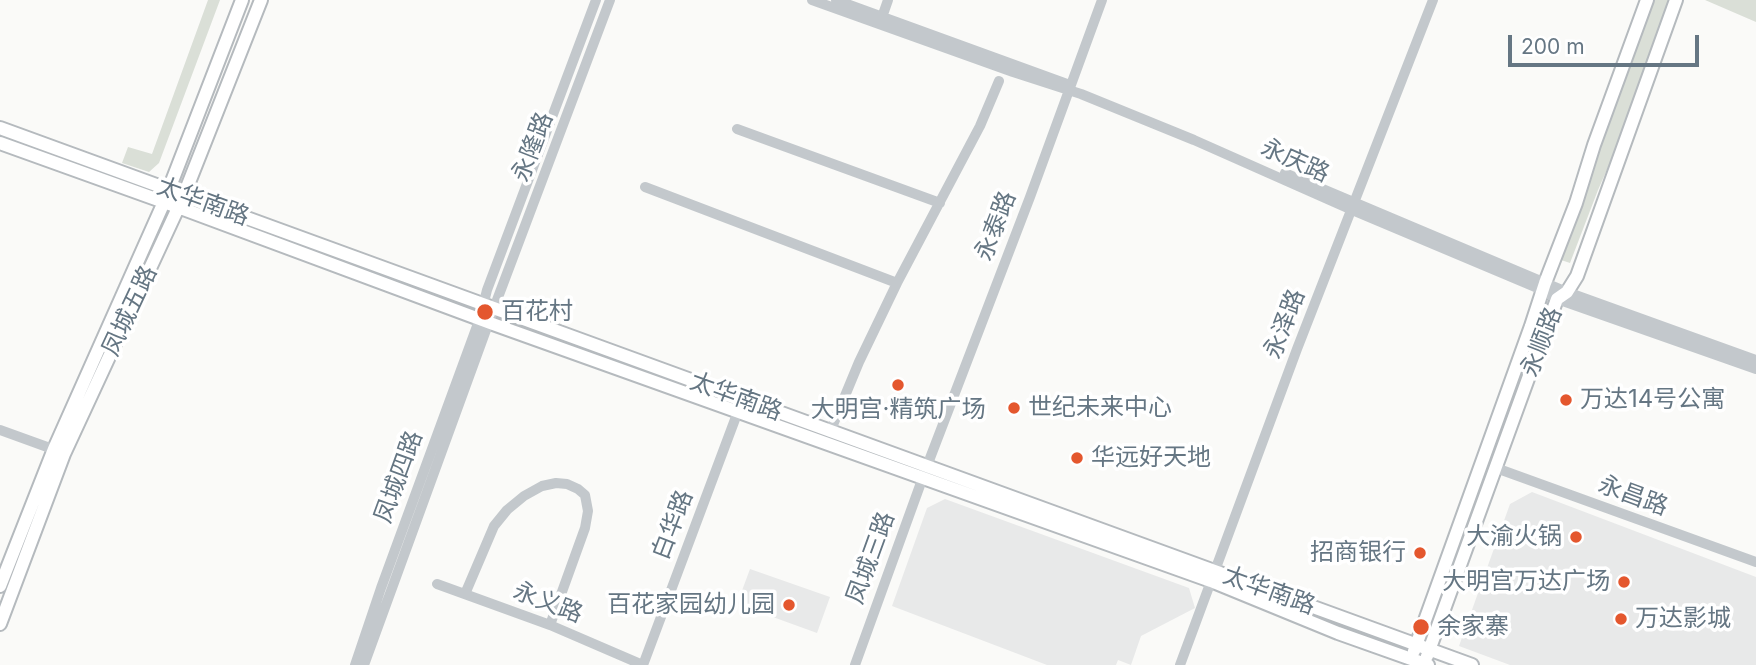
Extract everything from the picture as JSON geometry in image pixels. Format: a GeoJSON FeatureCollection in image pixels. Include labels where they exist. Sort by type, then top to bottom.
{"type":"FeatureCollection","features":[{"type":"Feature","properties":{"kind":"main road","name":"凤城五路"},"geometry":{"type":"LineString","coordinates":[[0,586],[164,202],[242,0]]}},
{"type":"Feature","properties":{"kind":"main road","name":"凤城五路"},"geometry":{"type":"LineString","coordinates":[[0,624],[59,451],[181,201],[261,0]]}},
{"type":"Feature","properties":{"kind":"main road","name":"永顺路"},"geometry":{"type":"LineString","coordinates":[[1419,663],[1416,645],[1647,0]]}},
{"type":"Feature","properties":{"kind":"main road","name":"永顺路"},"geometry":{"type":"LineString","coordinates":[[1419,663],[1430,650],[1562,296],[1577,276],[1676,0]]}},
{"type":"Feature","properties":{"kind":"main road","name":"太华南路"},"geometry":{"type":"LineString","coordinates":[[0,128],[169,189],[181,201],[485,320],[740,405],[1212,576],[1472,665]]}},
{"type":"Feature","properties":{"kind":"main road","name":"太华南路"},"geometry":{"type":"LineString","coordinates":[[0,143],[164,202],[181,201],[489,306],[740,405],[830,432],[925,471]]}},
{"type":"Feature","properties":{"kind":"main road","name":"太华南路"},"geometry":{"type":"LineString","coordinates":[[1212,576],[1338,633],[1419,663]]}},
{"type":"Feature","properties":{"kind":"street","name":"永隆路"},"geometry":{"type":"LineString","coordinates":[[489,306],[596,0]]}},
{"type":"Feature","properties":{"kind":"street","name":"永隆路"},"geometry":{"type":"LineString","coordinates":[[489,306],[610,0]]}},
{"type":"Feature","properties":{"kind":"street","name":"永庆路"},"geometry":{"type":"LineString","coordinates":[[812,0],[881,21],[1070,88],[1544,286],[1562,296],[1756,369]]}},
{"type":"Feature","properties":{"kind":"street","name":"永庆路"},"geometry":{"type":"LineString","coordinates":[[836,0],[881,21]]}},
{"type":"Feature","properties":{"kind":"street"},"geometry":{"type":"LineString","coordinates":[[881,21],[888,0]]}},
{"type":"Feature","properties":{"kind":"street","name":"永泰路"},"geometry":{"type":"LineString","coordinates":[[925,471],[1102,0]]}},
{"type":"Feature","properties":{"kind":"street","name":"永泽路"},"geometry":{"type":"LineString","coordinates":[[1180,665],[1297,349],[1433,0]]}},
{"type":"Feature","properties":{"kind":"street"},"geometry":{"type":"LineString","coordinates":[[830,432],[859,362],[897,283],[980,126],[999,81]]}},
{"type":"Feature","properties":{"kind":"street"},"geometry":{"type":"LineString","coordinates":[[737,129],[940,202]]}},
{"type":"Feature","properties":{"kind":"street"},"geometry":{"type":"LineString","coordinates":[[645,187],[897,283]]}},
{"type":"Feature","properties":{"kind":"street","name":"永庆路"},"geometry":{"type":"LineString","coordinates":[[1562,296],[1756,360]]}},
{"type":"Feature","properties":{"kind":"street","name":"凤城四路"},"geometry":{"type":"LineString","coordinates":[[364,665],[489,306]]}},
{"type":"Feature","properties":{"kind":"street","name":"凤城四路"},"geometry":{"type":"LineString","coordinates":[[355,665],[386,575],[485,320]]}},
{"type":"Feature","properties":{"kind":"street","name":"白华路"},"geometry":{"type":"LineString","coordinates":[[643,665],[740,405]]}},
{"type":"Feature","properties":{"kind":"street"},"geometry":{"type":"LineString","coordinates":[[0,430],[59,451]]}},
{"type":"Feature","properties":{"kind":"street","name":"永昌路"},"geometry":{"type":"LineString","coordinates":[[1496,468],[1756,562]]}},
{"type":"Feature","properties":{"kind":"street","name":"凤城三路"},"geometry":{"type":"LineString","coordinates":[[855,665],[925,471]]}},
{"type":"Feature","properties":{"kind":"street"},"geometry":{"type":"LineString","coordinates":[[465,594],[494,526],[507,510],[542,486],[567,484],[585,495],[588,511],[550,625]]}},
{"type":"Feature","properties":{"kind":"street","name":"永义路"},"geometry":{"type":"LineString","coordinates":[[437,584],[550,625],[643,665]]}},
{"type":"Feature","properties":{"kind":"shaded area"},"geometry":{"type":"Polygon","coordinates":[[[208,0],[220,0],[159,163],[149,172],[122,163],[128,147],[152,154],[208,0]]]}},
{"type":"Feature","properties":{"kind":"shaded area"},"geometry":{"type":"Polygon","coordinates":[[[1653,0],[1671,0],[1570,263],[1561,260],[1584,198],[1600,143],[1653,0]]]}},
{"type":"Feature","properties":{"kind":"shaded area"},"geometry":{"type":"Polygon","coordinates":[[[1705,0],[1756,0],[1756,22],[1705,0]]]}},
{"type":"Feature","properties":{"kind":"shaded area","name":"大明宫万达广场"},"geometry":{"type":"Polygon","coordinates":[[[1532,492],[1756,577],[1756,665],[1510,665],[1459,646],[1510,504],[1532,492]]]}},
{"type":"Feature","properties":{"kind":"shaded area"},"geometry":{"type":"Polygon","coordinates":[[[945,499],[1189,588],[1195,608],[1141,636],[1131,665],[1118,660],[1116,665],[1047,665],[892,606],[927,508],[945,499]]]}},
{"type":"Feature","properties":{"kind":"shaded area"},"geometry":{"type":"Polygon","coordinates":[[[750,569],[830,597],[817,633],[737,604],[750,569]]]}},
{"type":"Feature","properties":{"kind":"place","name":"百花村"},"geometry":{"type":"Point","coordinates":[485,312]}},
{"type":"Feature","properties":{"kind":"place","name":"大明宫·精筑广场"},"geometry":{"type":"Point","coordinates":[898,385]}},
{"type":"Feature","properties":{"kind":"place","name":"万达14号公寓"},"geometry":{"type":"Point","coordinates":[1566,400]}},
{"type":"Feature","properties":{"kind":"place","name":"世纪未来中心"},"geometry":{"type":"Point","coordinates":[1014,408]}},
{"type":"Feature","properties":{"kind":"place","name":"华远好天地"},"geometry":{"type":"Point","coordinates":[1077,458]}},
{"type":"Feature","properties":{"kind":"place","name":"大渝火锅"},"geometry":{"type":"Point","coordinates":[1576,537]}},
{"type":"Feature","properties":{"kind":"place","name":"招商银行"},"geometry":{"type":"Point","coordinates":[1420,553]}},
{"type":"Feature","properties":{"kind":"place","name":"大明宫万达广场"},"geometry":{"type":"Point","coordinates":[1624,582]}},
{"type":"Feature","properties":{"kind":"place","name":"百花家园幼儿园"},"geometry":{"type":"Point","coordinates":[789,605]}},
{"type":"Feature","properties":{"kind":"place","name":"万达影城"},"geometry":{"type":"Point","coordinates":[1621,619]}},
{"type":"Feature","properties":{"kind":"place","name":"余家寨"},"geometry":{"type":"Point","coordinates":[1421,627]}}]}
